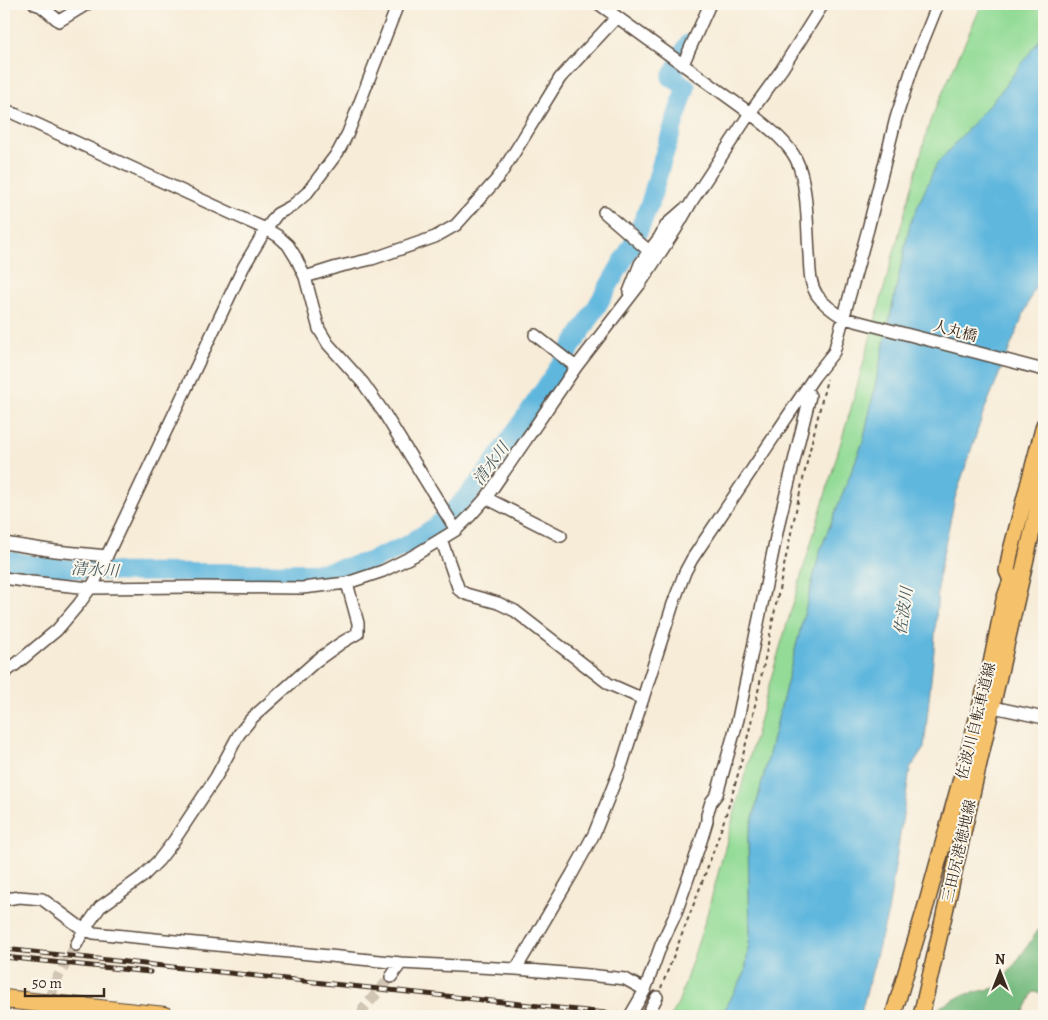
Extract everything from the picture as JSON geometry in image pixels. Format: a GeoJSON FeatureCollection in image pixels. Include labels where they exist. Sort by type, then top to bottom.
{"type":"FeatureCollection","features":[{"type":"Feature","properties":{"kind":"highway"},"geometry":{"type":"LineString","coordinates":[[4,999],[165,1016]]}},
{"type":"Feature","properties":{"kind":"main road","name":"佐波川自転車道線"},"geometry":{"type":"LineString","coordinates":[[893,1016],[970,746],[989,673],[1004,600],[1016,582],[1007,571],[1010,554],[1044,425]]}},
{"type":"Feature","properties":{"kind":"main road","name":"三田尻港徳地線"},"geometry":{"type":"LineString","coordinates":[[921,1016],[993,707],[1016,582],[1044,480]]}},
{"type":"Feature","properties":{"kind":"street"},"geometry":{"type":"LineString","coordinates":[[35,4],[41,6],[59,21],[87,4]]}},
{"type":"Feature","properties":{"kind":"street"},"geometry":{"type":"LineString","coordinates":[[4,673],[57,630],[92,586],[244,266],[266,228],[277,214],[292,206],[307,193],[338,152],[348,133],[398,4]]}},
{"type":"Feature","properties":{"kind":"street"},"geometry":{"type":"LineString","coordinates":[[599,4],[750,113],[769,129],[796,158],[802,174],[805,191],[810,279],[817,295],[830,309],[844,318]]}},
{"type":"Feature","properties":{"kind":"street"},"geometry":{"type":"LineString","coordinates":[[683,64],[710,4]]}},
{"type":"Feature","properties":{"kind":"street"},"geometry":{"type":"LineString","coordinates":[[4,578],[31,582],[92,586],[302,588],[347,583],[383,571],[416,555],[441,539],[470,516],[486,498],[576,367],[640,284],[692,201],[750,113],[782,69],[823,4]]}},
{"type":"Feature","properties":{"kind":"street"},"geometry":{"type":"LineString","coordinates":[[516,969],[594,834],[622,764],[684,572],[806,389],[834,352],[896,118],[913,66],[938,4]]}},
{"type":"Feature","properties":{"kind":"street"},"geometry":{"type":"LineString","coordinates":[[305,277],[337,266],[372,259],[435,237],[456,225],[498,178],[560,78],[617,17]]}},
{"type":"Feature","properties":{"kind":"street"},"geometry":{"type":"LineString","coordinates":[[4,109],[266,228],[288,245],[305,277],[319,329],[328,344],[363,382],[454,527]]}},
{"type":"Feature","properties":{"kind":"street"},"geometry":{"type":"LineString","coordinates":[[626,303],[640,264],[648,250],[659,238],[667,224],[692,201]]}},
{"type":"Feature","properties":{"kind":"street"},"geometry":{"type":"LineString","coordinates":[[604,212],[648,250]]}},
{"type":"Feature","properties":{"kind":"street","name":"人丸橋"},"geometry":{"type":"LineString","coordinates":[[844,318],[1044,370]]}},
{"type":"Feature","properties":{"kind":"street"},"geometry":{"type":"LineString","coordinates":[[534,335],[576,367]]}},
{"type":"Feature","properties":{"kind":"street"},"geometry":{"type":"LineString","coordinates":[[630,1016],[645,990],[661,945],[676,913],[702,842],[711,802],[717,794],[738,719],[780,518],[810,396],[806,389]]}},
{"type":"Feature","properties":{"kind":"street"},"geometry":{"type":"LineString","coordinates":[[486,498],[561,536]]}},
{"type":"Feature","properties":{"kind":"street"},"geometry":{"type":"LineString","coordinates":[[441,539],[460,590],[466,594],[498,603],[514,611],[609,684],[643,699]]}},
{"type":"Feature","properties":{"kind":"street"},"geometry":{"type":"LineString","coordinates":[[4,542],[106,558]]}},
{"type":"Feature","properties":{"kind":"street"},"geometry":{"type":"LineString","coordinates":[[76,945],[100,907],[142,877],[173,842],[216,777],[239,734],[252,718],[316,661],[358,633],[358,623],[347,583]]}},
{"type":"Feature","properties":{"kind":"street"},"geometry":{"type":"LineString","coordinates":[[993,707],[1044,718]]}},
{"type":"Feature","properties":{"kind":"street"},"geometry":{"type":"LineString","coordinates":[[4,901],[19,897],[42,899],[84,930],[94,933],[401,963],[516,969],[624,979],[645,990]]}},
{"type":"Feature","properties":{"kind":"street"},"geometry":{"type":"LineString","coordinates":[[391,977],[401,963]]}},
{"type":"Feature","properties":{"kind":"street"},"geometry":{"type":"LineString","coordinates":[[647,1016],[657,996]]}},
{"type":"Feature","properties":{"kind":"green space"},"geometry":{"type":"Polygon","coordinates":[[[982,4],[1044,4],[1044,34],[1001,91],[910,224],[863,442],[820,551],[748,838],[750,935],[745,973],[721,1016],[671,1016],[678,1004],[706,918],[771,678],[851,408],[930,121],[982,4]]]}},
{"type":"Feature","properties":{"kind":"green space"},"geometry":{"type":"Polygon","coordinates":[[[1044,925],[1044,993],[1033,992],[1022,1016],[937,1016],[940,1007],[963,995],[995,988],[1044,925]]]}},
{"type":"Feature","properties":{"kind":"water","name":"佐波川"},"geometry":{"type":"Polygon","coordinates":[[[1044,34],[1044,269],[984,411],[955,498],[939,573],[934,650],[924,748],[910,769],[888,912],[860,1016],[721,1016],[745,973],[750,935],[748,838],[820,551],[863,442],[910,224],[936,165],[1001,91],[1044,34]]]}},
{"type":"Feature","properties":{"kind":"waterway","name":"清水川"},"geometry":{"type":"LineString","coordinates":[[4,560],[48,567],[121,572],[324,572],[368,562],[407,545],[435,527],[480,482],[506,445],[590,318],[634,242],[650,203],[686,87],[671,77],[688,44]]}},
{"type":"Feature","properties":{"kind":"tunnel"},"geometry":{"type":"LineString","coordinates":[[49,1016],[53,986],[76,945]]}},
{"type":"Feature","properties":{"kind":"tunnel"},"geometry":{"type":"LineString","coordinates":[[362,1016],[364,1008],[391,977]]}},
{"type":"Feature","properties":{"kind":"railway"},"geometry":{"type":"LineString","coordinates":[[4,949],[634,1016]]}},
{"type":"Feature","properties":{"kind":"railway"},"geometry":{"type":"LineString","coordinates":[[4,957],[150,972]]}}]}
